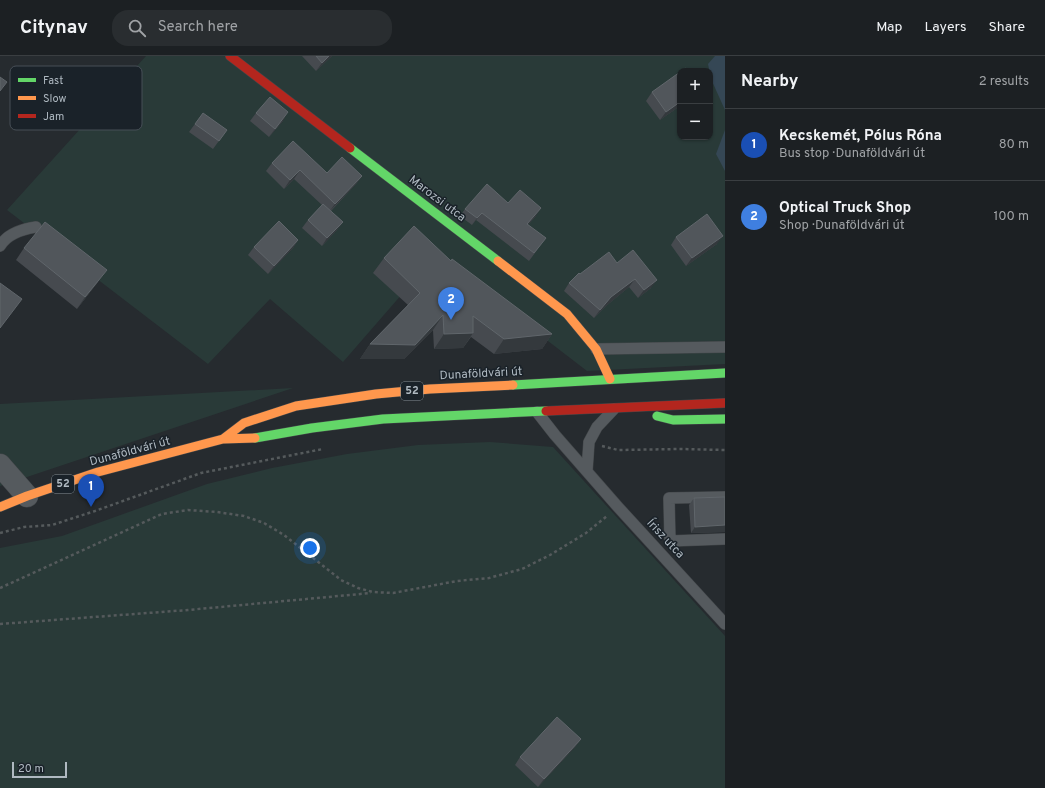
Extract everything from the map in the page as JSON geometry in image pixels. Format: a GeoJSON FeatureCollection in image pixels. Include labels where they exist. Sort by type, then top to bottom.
{"type":"FeatureCollection","features":[{"type":"Feature","properties":{"kind":"main road","name":"Marozsi utca"},"geometry":{"type":"LineString","coordinates":[[230,56],[567,314],[596,349],[610,379]]}},
{"type":"Feature","properties":{"kind":"main road","name":"Dunaföldvári út"},"geometry":{"type":"LineString","coordinates":[[223,439],[244,423],[296,406],[376,394],[430,389],[725,373]]}},
{"type":"Feature","properties":{"kind":"main road"},"geometry":{"type":"LineString","coordinates":[[610,379],[625,388]]}},
{"type":"Feature","properties":{"kind":"main road"},"geometry":{"type":"LineString","coordinates":[[691,396],[703,404]]}},
{"type":"Feature","properties":{"kind":"main road","name":"Dunaföldvári út"},"geometry":{"type":"LineString","coordinates":[[0,507],[27,496],[128,464],[223,439],[261,438],[312,428],[383,419],[725,403]]}},
{"type":"Feature","properties":{"kind":"main road"},"geometry":{"type":"LineString","coordinates":[[629,407],[673,420],[725,419]]}},
{"type":"Feature","properties":{"kind":"street"},"geometry":{"type":"LineString","coordinates":[[0,465],[27,496]]}},
{"type":"Feature","properties":{"kind":"lane"},"geometry":{"type":"LineString","coordinates":[[0,246],[2,242],[22,229],[36,227]]}},
{"type":"Feature","properties":{"kind":"lane"},"geometry":{"type":"LineString","coordinates":[[596,349],[725,347]]}},
{"type":"Feature","properties":{"kind":"lane"},"geometry":{"type":"LineString","coordinates":[[587,471],[589,442],[597,427],[614,409]]}},
{"type":"Feature","properties":{"kind":"lane","name":"Írisz utca"},"geometry":{"type":"LineString","coordinates":[[537,412],[555,435],[618,507],[725,624]]}},
{"type":"Feature","properties":{"kind":"lane"},"geometry":{"type":"LineString","coordinates":[[725,496],[669,498],[670,541],[725,539]]}},
{"type":"Feature","properties":{"kind":"path"},"geometry":{"type":"LineString","coordinates":[[589,442],[618,450],[725,450]]}},
{"type":"Feature","properties":{"kind":"path"},"geometry":{"type":"LineString","coordinates":[[0,533],[24,527],[59,523],[201,473],[328,448]]}},
{"type":"Feature","properties":{"kind":"path"},"geometry":{"type":"LineString","coordinates":[[0,624],[188,610],[373,592],[393,593],[457,581],[489,578],[522,569],[550,555],[586,533],[618,507]]}},
{"type":"Feature","properties":{"kind":"path"},"geometry":{"type":"LineString","coordinates":[[0,588],[162,514],[188,510],[218,512],[244,516],[264,523],[284,535],[340,580],[358,588],[373,592]]}},
{"type":"Feature","properties":{"kind":"shaded area"},"geometry":{"type":"Polygon","coordinates":[[[146,56],[725,56],[725,364],[587,371],[436,255],[343,362],[270,299],[208,364],[7,210],[79,130],[142,130],[142,66],[137,66],[146,56]]]}},
{"type":"Feature","properties":{"kind":"shaded area"},"geometry":{"type":"Polygon","coordinates":[[[293,388],[0,486],[0,404],[293,388]]]}},
{"type":"Feature","properties":{"kind":"shaded area"},"geometry":{"type":"Polygon","coordinates":[[[490,442],[553,447],[725,636],[725,788],[0,788],[0,548],[62,536],[207,484],[272,468],[347,454],[418,445],[490,442]]]}},
{"type":"Feature","properties":{"kind":"water"},"geometry":{"type":"Polygon","coordinates":[[[715,56],[725,56],[725,110],[713,83],[713,68],[709,68],[708,64],[715,56]]]}},
{"type":"Feature","properties":{"kind":"water"},"geometry":{"type":"Polygon","coordinates":[[[725,130],[725,171],[716,154],[725,130]]]}},
{"type":"Feature","properties":{"kind":"building"},"geometry":{"type":"Polygon","coordinates":[[[316,56],[329,56],[322,63],[316,56]]]}},
{"type":"Feature","properties":{"kind":"building"},"geometry":{"type":"Polygon","coordinates":[[[677,74],[677,104],[666,112],[652,92],[677,74]]]}},
{"type":"Feature","properties":{"kind":"building"},"geometry":{"type":"Polygon","coordinates":[[[0,77],[7,82],[0,91],[0,77]]]}},
{"type":"Feature","properties":{"kind":"building"},"geometry":{"type":"Polygon","coordinates":[[[270,97],[288,112],[275,129],[256,113],[270,97]]]}},
{"type":"Feature","properties":{"kind":"building"},"geometry":{"type":"Polygon","coordinates":[[[203,113],[227,130],[219,141],[195,124],[203,113]]]}},
{"type":"Feature","properties":{"kind":"building"},"geometry":{"type":"Polygon","coordinates":[[[293,141],[327,173],[342,157],[362,176],[335,204],[300,170],[290,180],[272,163],[293,141]]]}},
{"type":"Feature","properties":{"kind":"building"},"geometry":{"type":"Polygon","coordinates":[[[487,184],[508,203],[520,190],[541,208],[527,224],[546,238],[534,253],[482,213],[477,218],[465,209],[487,184]]]}},
{"type":"Feature","properties":{"kind":"building"},"geometry":{"type":"Polygon","coordinates":[[[323,204],[343,222],[327,238],[308,220],[323,204]]]}},
{"type":"Feature","properties":{"kind":"building"},"geometry":{"type":"Polygon","coordinates":[[[707,214],[723,236],[692,258],[676,237],[707,214]]]}},
{"type":"Feature","properties":{"kind":"building"},"geometry":{"type":"Polygon","coordinates":[[[279,221],[298,240],[274,266],[254,247],[279,221]]]}},
{"type":"Feature","properties":{"kind":"building"},"geometry":{"type":"Polygon","coordinates":[[[45,222],[107,270],[85,297],[24,248],[45,222]]]}},
{"type":"Feature","properties":{"kind":"building"},"geometry":{"type":"Polygon","coordinates":[[[414,226],[451,261],[452,259],[552,334],[504,339],[473,316],[473,333],[444,334],[443,315],[415,345],[370,344],[420,293],[384,258],[414,226]]]}},
{"type":"Feature","properties":{"kind":"building"},"geometry":{"type":"Polygon","coordinates":[[[633,250],[657,280],[644,290],[635,279],[611,297],[600,310],[569,283],[579,273],[580,274],[609,252],[617,263],[633,250]]]}},
{"type":"Feature","properties":{"kind":"building"},"geometry":{"type":"Polygon","coordinates":[[[0,283],[22,299],[0,328],[0,283]]]}},
{"type":"Feature","properties":{"kind":"building"},"geometry":{"type":"Polygon","coordinates":[[[725,497],[725,525],[695,527],[694,498],[725,497]]]}},
{"type":"Feature","properties":{"kind":"building"},"geometry":{"type":"Polygon","coordinates":[[[557,717],[581,739],[544,779],[520,757],[557,717]]]}},
{"type":"Feature","properties":{"kind":"traffic: fast"},"geometry":{"type":"LineString","coordinates":[[350,148],[498,261]]}},
{"type":"Feature","properties":{"kind":"traffic: fast"},"geometry":{"type":"LineString","coordinates":[[513,385],[725,373]]}},
{"type":"Feature","properties":{"kind":"traffic: fast"},"geometry":{"type":"LineString","coordinates":[[255,438],[312,428],[383,419],[546,411]]}},
{"type":"Feature","properties":{"kind":"traffic: fast"},"geometry":{"type":"LineString","coordinates":[[657,416],[673,420],[725,419]]}},
{"type":"Feature","properties":{"kind":"traffic: slow"},"geometry":{"type":"LineString","coordinates":[[498,261],[567,314],[596,349],[610,379]]}},
{"type":"Feature","properties":{"kind":"traffic: slow"},"geometry":{"type":"LineString","coordinates":[[223,439],[244,423],[296,406],[376,394],[430,389],[513,385]]}},
{"type":"Feature","properties":{"kind":"traffic: slow"},"geometry":{"type":"LineString","coordinates":[[0,507],[27,496],[98,472],[223,439],[255,438]]}},
{"type":"Feature","properties":{"kind":"traffic: jam"},"geometry":{"type":"LineString","coordinates":[[230,56],[350,148]]}},
{"type":"Feature","properties":{"kind":"traffic: jam"},"geometry":{"type":"LineString","coordinates":[[546,411],[725,403]]}},
{"type":"Feature","properties":{"kind":"place","name":"Optical Truck Shop"},"geometry":{"type":"Point","coordinates":[451,320]}},
{"type":"Feature","properties":{"kind":"place","name":"Kecskemét, Pólus Róna"},"geometry":{"type":"Point","coordinates":[91,507]}}]}
